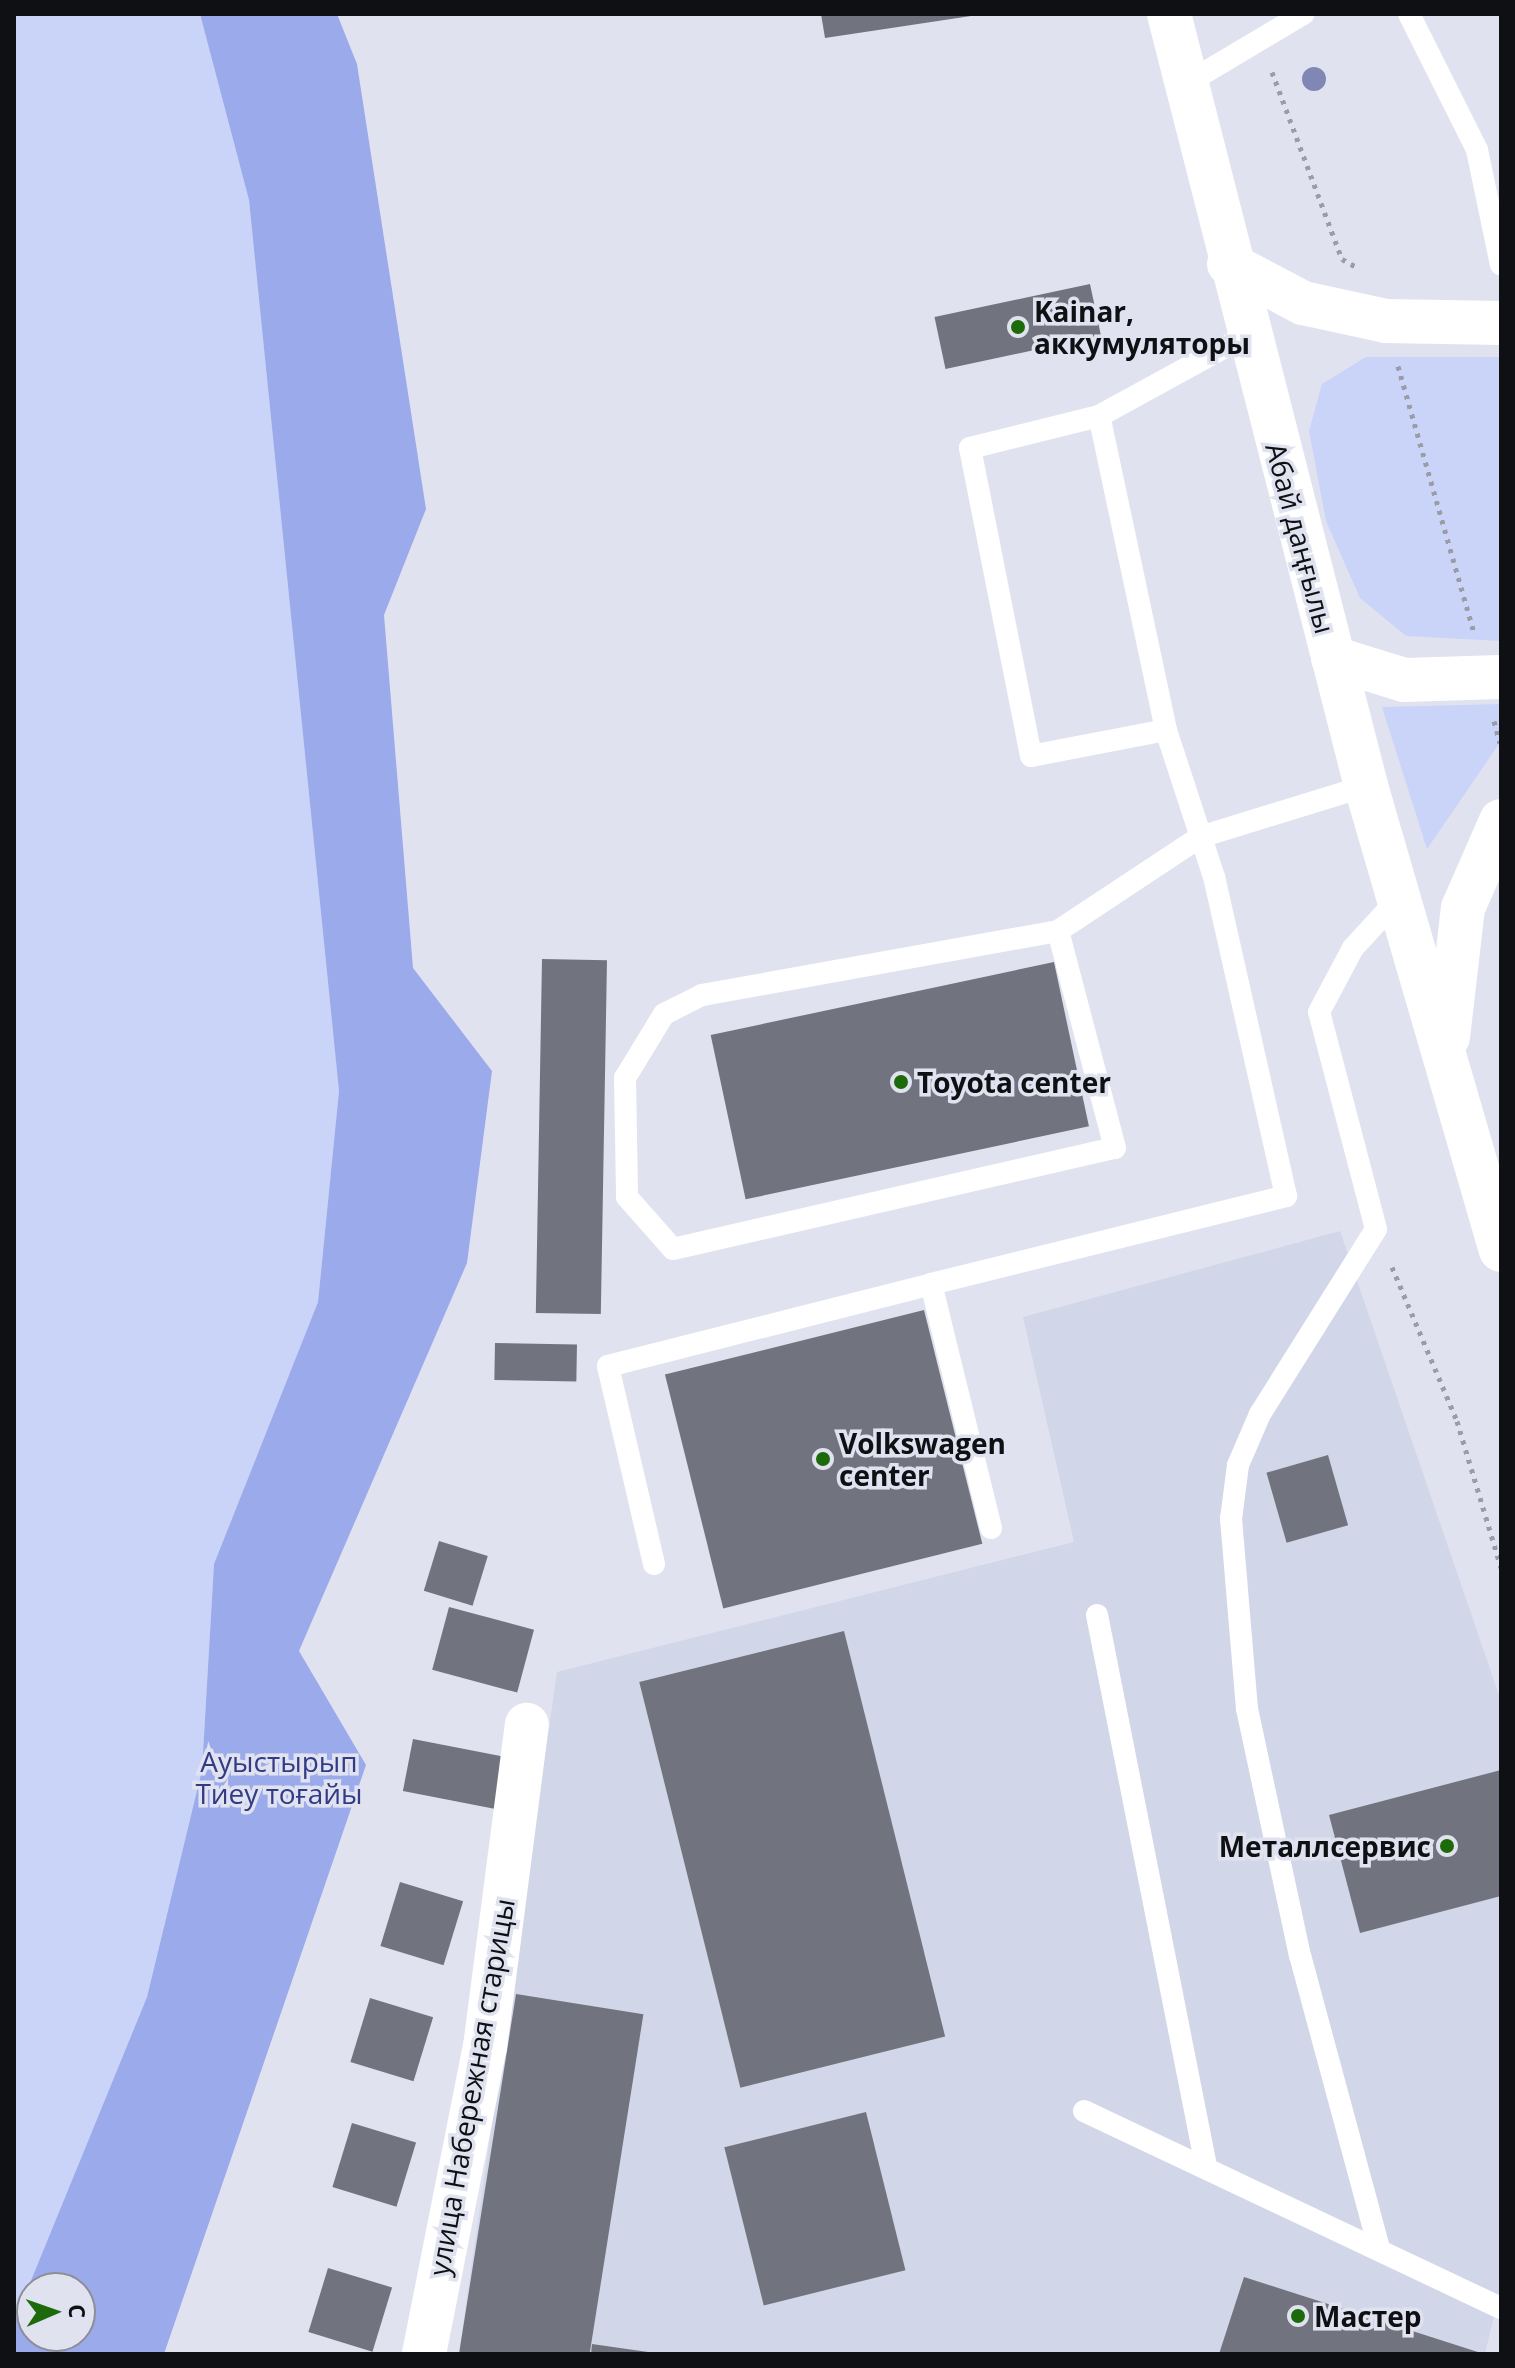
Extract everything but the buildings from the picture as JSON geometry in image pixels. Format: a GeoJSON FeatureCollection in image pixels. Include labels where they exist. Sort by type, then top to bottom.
{"type":"FeatureCollection","features":[{"type":"Feature","properties":{"kind":"main road","name":"Абай даңғылы"},"geometry":{"type":"LineString","coordinates":[[1169,14],[1247,335],[1366,786],[1445,1058]]}},
{"type":"Feature","properties":{"kind":"main road"},"geometry":{"type":"LineString","coordinates":[[1229,264],[1303,303],[1372,318],[1501,323]]}},
{"type":"Feature","properties":{"kind":"main road"},"geometry":{"type":"LineString","coordinates":[[1333,658],[1404,680],[1501,677]]}},
{"type":"Feature","properties":{"kind":"main road"},"geometry":{"type":"LineString","coordinates":[[1501,821],[1463,908],[1445,1058],[1501,1250]]}},
{"type":"Feature","properties":{"kind":"main road"},"geometry":{"type":"LineString","coordinates":[[1445,1058],[1501,1231]]}},
{"type":"Feature","properties":{"kind":"main road","name":"улица Набережная старицы"},"geometry":{"type":"LineString","coordinates":[[424,2354],[485,2047],[527,1725]]}},
{"type":"Feature","properties":{"kind":"lane"},"geometry":{"type":"LineString","coordinates":[[1184,85],[1303,14]]}},
{"type":"Feature","properties":{"kind":"lane"},"geometry":{"type":"LineString","coordinates":[[1409,14],[1477,150],[1501,265]]}},
{"type":"Feature","properties":{"kind":"lane"},"geometry":{"type":"LineString","coordinates":[[1166,730],[1031,756],[970,448],[1099,416],[1247,335]]}},
{"type":"Feature","properties":{"kind":"lane"},"geometry":{"type":"LineString","coordinates":[[654,1564],[608,1366],[1286,1196],[1200,837],[1166,730],[1099,416]]}},
{"type":"Feature","properties":{"kind":"lane"},"geometry":{"type":"LineString","coordinates":[[1058,931],[1115,1148],[673,1249],[627,1197],[625,1078],[664,1014],[702,995],[1058,931],[1200,837],[1366,786]]}},
{"type":"Feature","properties":{"kind":"lane"},"geometry":{"type":"LineString","coordinates":[[1379,2248],[1300,1956],[1247,1709],[1231,1519],[1238,1465],[1260,1414],[1376,1229],[1319,1012],[1353,948],[1399,898]]}},
{"type":"Feature","properties":{"kind":"lane"},"geometry":{"type":"LineString","coordinates":[[931,1284],[991,1528]]}},
{"type":"Feature","properties":{"kind":"lane"},"geometry":{"type":"LineString","coordinates":[[1097,1615],[1206,2166]]}},
{"type":"Feature","properties":{"kind":"lane"},"geometry":{"type":"LineString","coordinates":[[1084,2111],[1501,2308]]}},
{"type":"Feature","properties":{"kind":"path"},"geometry":{"type":"LineString","coordinates":[[1260,41],[1342,259],[1364,271]]}},
{"type":"Feature","properties":{"kind":"path"},"geometry":{"type":"LineString","coordinates":[[1395,357],[1476,640]]}},
{"type":"Feature","properties":{"kind":"path"},"geometry":{"type":"LineString","coordinates":[[1376,1229],[1457,1421],[1501,1568]]}},
{"type":"Feature","properties":{"kind":"shaded area"},"geometry":{"type":"Polygon","coordinates":[[[14,14],[200,14],[249,200],[339,1091],[318,1302],[214,1564],[202,1770],[147,1997],[34,2272],[16,2272],[14,2322],[14,14]]]}},
{"type":"Feature","properties":{"kind":"shaded area"},"geometry":{"type":"Polygon","coordinates":[[[1366,357],[1501,357],[1501,641],[1406,636],[1360,598],[1326,521],[1309,431],[1322,384],[1366,357]]]}},
{"type":"Feature","properties":{"kind":"shaded area"},"geometry":{"type":"Polygon","coordinates":[[[1501,704],[1501,741],[1427,849],[1382,707],[1501,704]]]}},
{"type":"Feature","properties":{"kind":"shaded area"},"geometry":{"type":"Polygon","coordinates":[[[1340,1231],[1501,1701],[1501,2287],[1485,2354],[472,2354],[460,2346],[557,1672],[1074,1542],[1023,1317],[1340,1231]]]}},
{"type":"Feature","properties":{"kind":"green space","name":"Ауыстырып Тиеу тоғайы"},"geometry":{"type":"Polygon","coordinates":[[[200,14],[337,14],[357,64],[426,509],[384,615],[413,968],[492,1071],[467,1263],[299,1651],[366,1765],[164,2354],[14,2354],[16,2317],[16,2352],[96,2352],[96,2272],[34,2272],[147,1997],[202,1770],[214,1564],[318,1302],[339,1091],[249,200],[200,14]]]}},
{"type":"Feature","properties":{"kind":"place","name":"Kainar, аккумуляторы"},"geometry":{"type":"Point","coordinates":[1018,327]}},
{"type":"Feature","properties":{"kind":"place","name":"Toyota center"},"geometry":{"type":"Point","coordinates":[901,1082]}},
{"type":"Feature","properties":{"kind":"place","name":"Volkswagen center"},"geometry":{"type":"Point","coordinates":[823,1459]}},
{"type":"Feature","properties":{"kind":"place","name":"Металлсервис"},"geometry":{"type":"Point","coordinates":[1447,1846]}},
{"type":"Feature","properties":{"kind":"place","name":"Мастер"},"geometry":{"type":"Point","coordinates":[1298,2316]}}]}
